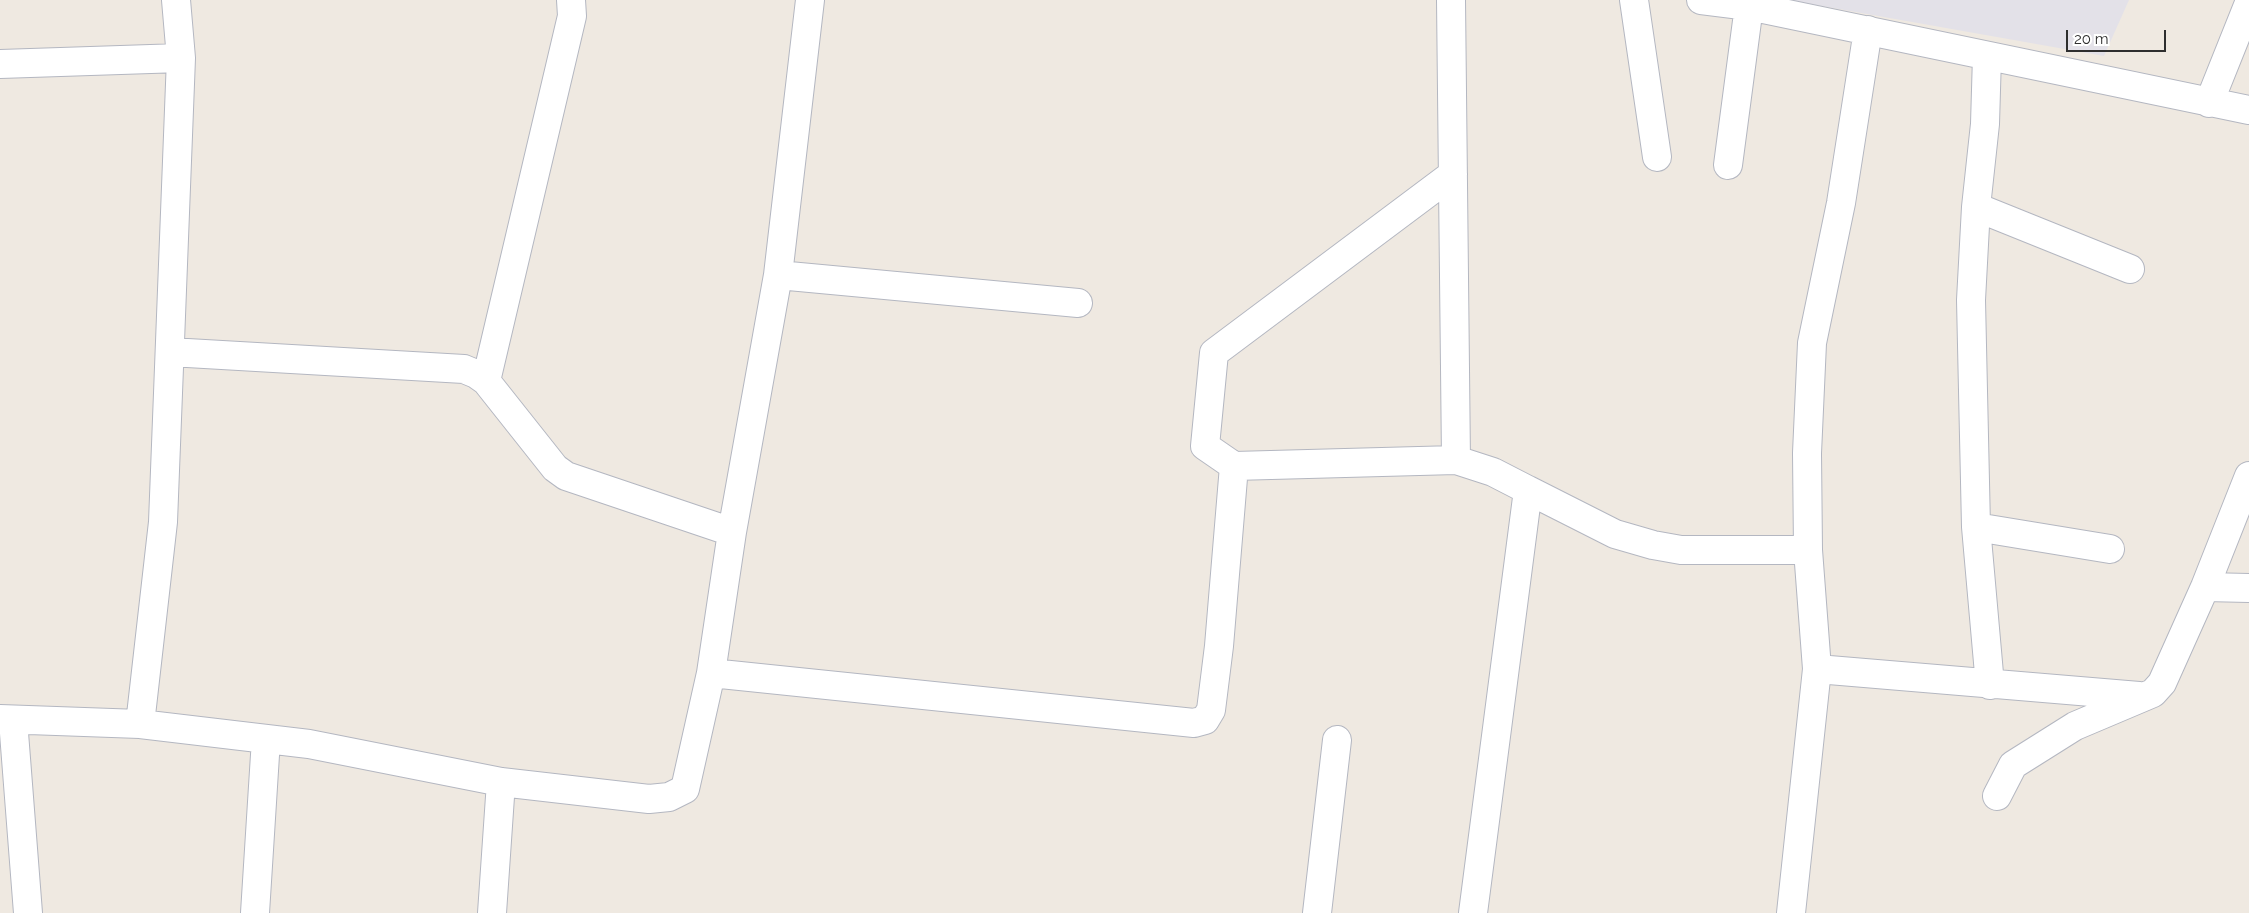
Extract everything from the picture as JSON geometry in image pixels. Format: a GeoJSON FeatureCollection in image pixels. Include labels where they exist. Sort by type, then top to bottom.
{"type":"FeatureCollection","features":[{"type":"Feature","properties":{"kind":"street"},"geometry":{"type":"LineString","coordinates":[[140,724],[163,522],[181,58],[176,0]]}},
{"type":"Feature","properties":{"kind":"street"},"geometry":{"type":"LineString","coordinates":[[486,381],[572,16],[571,0]]}},
{"type":"Feature","properties":{"kind":"street"},"geometry":{"type":"LineString","coordinates":[[28,913],[6,719],[140,724],[309,744],[502,782],[649,799],[668,797],[685,789],[711,673],[732,532],[778,275],[810,0]]}},
{"type":"Feature","properties":{"kind":"street"},"geometry":{"type":"LineString","coordinates":[[1451,0],[1456,460]]}},
{"type":"Feature","properties":{"kind":"street"},"geometry":{"type":"LineString","coordinates":[[1634,0],[1657,157]]}},
{"type":"Feature","properties":{"kind":"street"},"geometry":{"type":"LineString","coordinates":[[1702,0],[1749,6],[2249,110]]}},
{"type":"Feature","properties":{"kind":"street"},"geometry":{"type":"LineString","coordinates":[[2209,103],[2249,3]]}},
{"type":"Feature","properties":{"kind":"street"},"geometry":{"type":"LineString","coordinates":[[1728,165],[1749,6]]}},
{"type":"Feature","properties":{"kind":"street"},"geometry":{"type":"LineString","coordinates":[[1792,913],[1817,669],[1808,550],[1807,453],[1812,343],[1842,203],[1868,30]]}},
{"type":"Feature","properties":{"kind":"street"},"geometry":{"type":"LineString","coordinates":[[1986,56],[1985,124],[1976,208],[1971,300],[1976,527],[1990,685]]}},
{"type":"Feature","properties":{"kind":"street"},"geometry":{"type":"LineString","coordinates":[[0,64],[181,58]]}},
{"type":"Feature","properties":{"kind":"street"},"geometry":{"type":"LineString","coordinates":[[1453,174],[1214,353],[1206,446],[1234,466],[1456,460],[1493,472],[1615,534],[1653,545],[1681,550],[1808,550]]}},
{"type":"Feature","properties":{"kind":"street"},"geometry":{"type":"LineString","coordinates":[[1976,208],[2130,269]]}},
{"type":"Feature","properties":{"kind":"street"},"geometry":{"type":"LineString","coordinates":[[778,275],[1078,303]]}},
{"type":"Feature","properties":{"kind":"street"},"geometry":{"type":"LineString","coordinates":[[170,352],[464,369],[486,381],[555,468],[566,476],[732,532]]}},
{"type":"Feature","properties":{"kind":"street"},"geometry":{"type":"LineString","coordinates":[[711,673],[1194,723],[1205,720],[1211,710],[1219,646],[1234,466]]}},
{"type":"Feature","properties":{"kind":"street"},"geometry":{"type":"LineString","coordinates":[[1997,796],[2013,765],[2075,726],[2153,693],[2162,684],[2205,587],[2249,476]]}},
{"type":"Feature","properties":{"kind":"street"},"geometry":{"type":"LineString","coordinates":[[1472,913],[1528,490]]}},
{"type":"Feature","properties":{"kind":"street"},"geometry":{"type":"LineString","coordinates":[[1976,527],[2110,549]]}},
{"type":"Feature","properties":{"kind":"street"},"geometry":{"type":"LineString","coordinates":[[2205,587],[2249,588]]}},
{"type":"Feature","properties":{"kind":"street"},"geometry":{"type":"LineString","coordinates":[[1817,669],[1990,685],[2143,696]]}},
{"type":"Feature","properties":{"kind":"street"},"geometry":{"type":"LineString","coordinates":[[255,913],[266,739]]}},
{"type":"Feature","properties":{"kind":"street"},"geometry":{"type":"LineString","coordinates":[[1317,913],[1337,740]]}},
{"type":"Feature","properties":{"kind":"street"},"geometry":{"type":"LineString","coordinates":[[492,913],[502,782]]}},
{"type":"Feature","properties":{"kind":"shaded area"},"geometry":{"type":"Polygon","coordinates":[[[1788,0],[2129,0],[2104,56],[1788,0]]]}}]}
